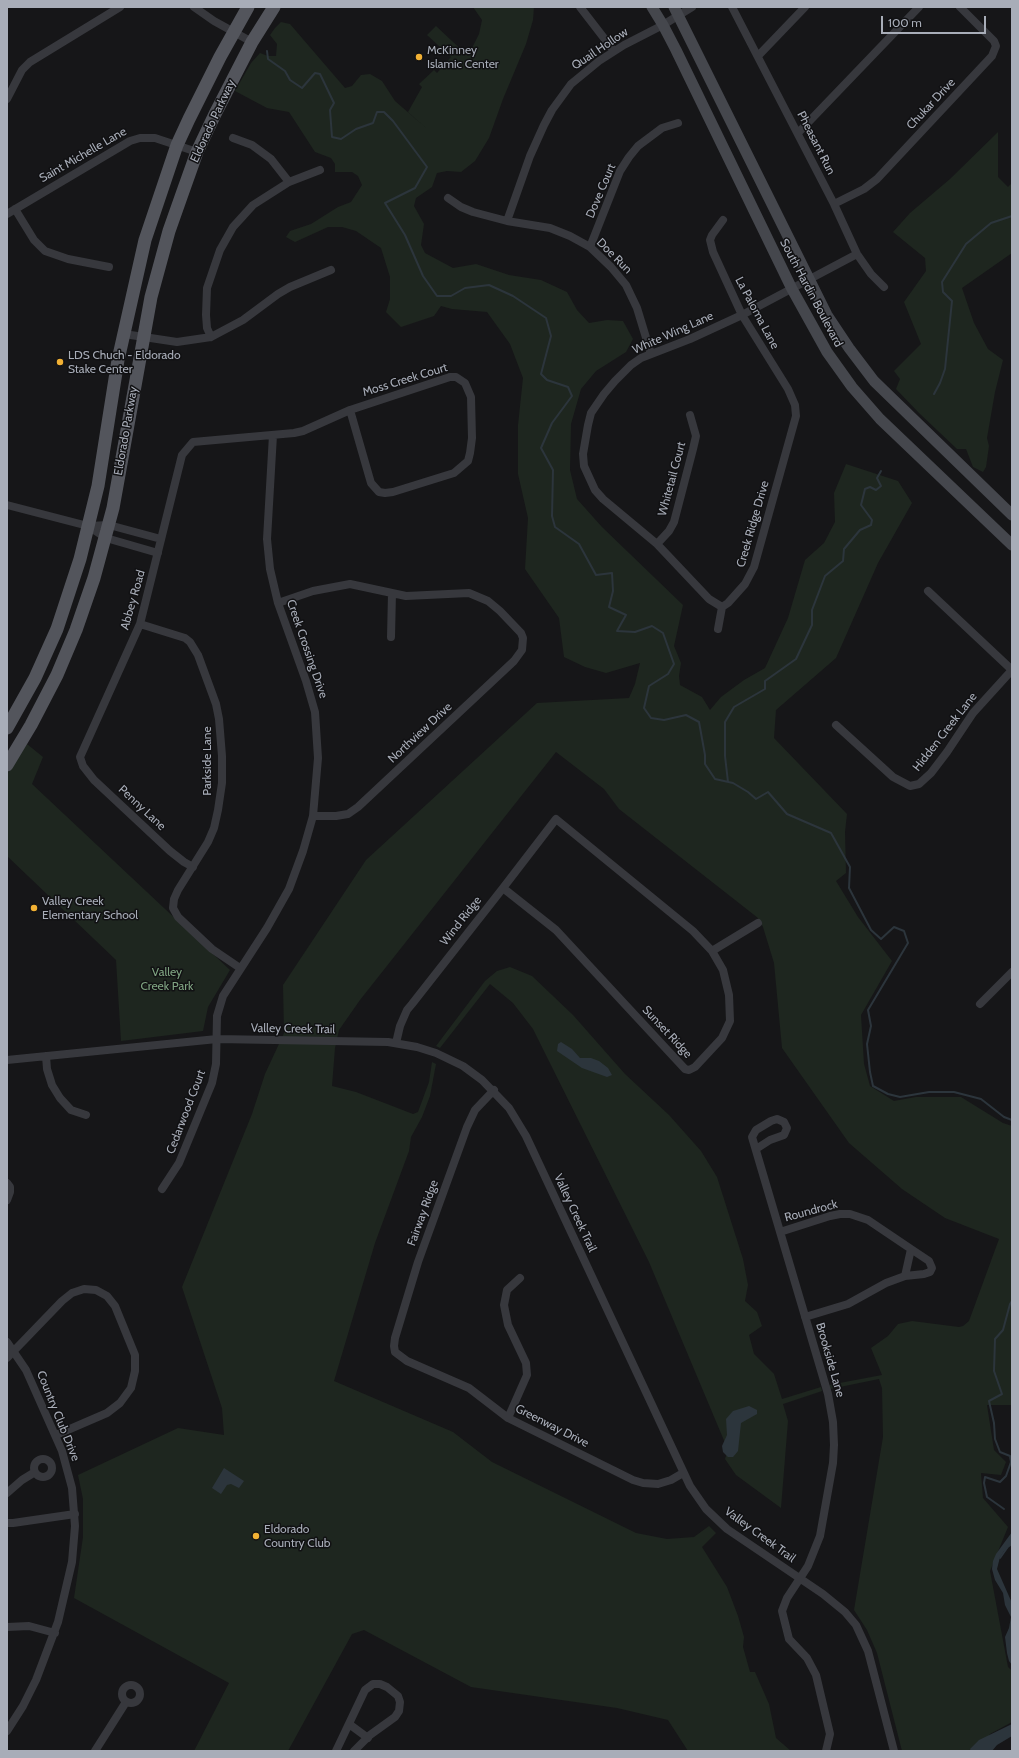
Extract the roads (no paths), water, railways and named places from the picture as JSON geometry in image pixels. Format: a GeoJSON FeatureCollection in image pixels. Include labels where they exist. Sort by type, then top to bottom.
{"type":"FeatureCollection","features":[{"type":"Feature","properties":{"kind":"main road","name":"Eldorado Parkway"},"geometry":{"type":"LineString","coordinates":[[7,728],[35,678],[57,629],[68,599],[98,486],[116,367],[145,240],[178,145],[198,99],[233,32],[248,7]]}},
{"type":"Feature","properties":{"kind":"main road","name":"Eldorado Parkway"},"geometry":{"type":"LineString","coordinates":[[7,765],[40,708],[63,662],[89,595],[109,525],[151,297],[167,238],[197,152],[223,97],[252,42],[274,7]]}},
{"type":"Feature","properties":{"kind":"main road","name":"South Hardin Boulevard"},"geometry":{"type":"LineString","coordinates":[[652,7],[663,25],[792,289],[827,352],[866,404],[906,445],[1012,545]]}},
{"type":"Feature","properties":{"kind":"main road","name":"South Hardin Boulevard"},"geometry":{"type":"LineString","coordinates":[[677,11],[827,315],[849,348],[874,381],[1012,516]]}},
{"type":"Feature","properties":{"kind":"street"},"geometry":{"type":"LineString","coordinates":[[7,99],[22,70],[30,62],[120,7]]}},
{"type":"Feature","properties":{"kind":"street"},"geometry":{"type":"LineString","coordinates":[[194,7],[233,32],[252,42]]}},
{"type":"Feature","properties":{"kind":"street"},"geometry":{"type":"LineString","coordinates":[[580,7],[614,51]]}},
{"type":"Feature","properties":{"kind":"street","name":"Quail Hollow"},"geometry":{"type":"LineString","coordinates":[[507,221],[530,156],[552,110],[571,84],[614,51],[663,25],[677,11],[692,7]]}},
{"type":"Feature","properties":{"kind":"street","name":"Pheasant Run"},"geometry":{"type":"LineString","coordinates":[[732,7],[834,204],[857,254],[871,274],[884,287]]}},
{"type":"Feature","properties":{"kind":"street"},"geometry":{"type":"LineString","coordinates":[[758,56],[805,7]]}},
{"type":"Feature","properties":{"kind":"street"},"geometry":{"type":"LineString","coordinates":[[798,133],[919,7]]}},
{"type":"Feature","properties":{"kind":"street","name":"Chukar Drive"},"geometry":{"type":"LineString","coordinates":[[834,204],[864,189],[877,179],[992,56],[996,46],[994,41],[960,7]]}},
{"type":"Feature","properties":{"kind":"street","name":"Dove Court"},"geometry":{"type":"LineString","coordinates":[[590,247],[620,171],[629,157],[638,146],[662,128],[678,123]]}},
{"type":"Feature","properties":{"kind":"street","name":"Saint Michelle Lane"},"geometry":{"type":"LineString","coordinates":[[7,214],[130,141],[148,137],[197,152]]}},
{"type":"Feature","properties":{"kind":"street"},"geometry":{"type":"LineString","coordinates":[[233,138],[252,145],[271,159],[289,182]]}},
{"type":"Feature","properties":{"kind":"street"},"geometry":{"type":"LineString","coordinates":[[211,337],[207,328],[205,303],[207,288],[220,250],[233,227],[253,205],[289,182],[320,170]]}},
{"type":"Feature","properties":{"kind":"street","name":"Doe Run"},"geometry":{"type":"LineString","coordinates":[[448,198],[461,207],[473,212],[507,221],[550,228],[570,236],[590,247],[611,267],[626,285],[637,308],[650,354]]}},
{"type":"Feature","properties":{"kind":"street"},"geometry":{"type":"LineString","coordinates":[[15,208],[34,240],[45,251],[68,259],[109,267]]}},
{"type":"Feature","properties":{"kind":"street","name":"La Paloma Lane"},"geometry":{"type":"LineString","coordinates":[[723,220],[712,235],[711,245],[742,315],[788,389],[795,406],[796,416]]}},
{"type":"Feature","properties":{"kind":"street","name":"White Wing Lane"},"geometry":{"type":"LineString","coordinates":[[722,607],[709,599],[657,544],[603,499],[595,490],[584,466],[583,454],[588,425],[596,405],[631,365],[650,354],[690,339],[742,315],[857,254]]}},
{"type":"Feature","properties":{"kind":"street"},"geometry":{"type":"LineString","coordinates":[[124,334],[177,342],[211,337],[243,320],[290,287],[331,270]]}},
{"type":"Feature","properties":{"kind":"street","name":"Moss Creek Court"},"geometry":{"type":"LineString","coordinates":[[193,442],[303,431],[350,410],[443,378],[456,377],[465,383],[471,397],[472,438],[468,461],[454,473],[393,492],[379,492],[371,483],[350,410]]}},
{"type":"Feature","properties":{"kind":"street","name":"Whitetail Court"},"geometry":{"type":"LineString","coordinates":[[657,544],[669,531],[674,522],[693,449],[696,436],[695,428],[690,415]]}},
{"type":"Feature","properties":{"kind":"street","name":"Creek Ridge Drive"},"geometry":{"type":"LineString","coordinates":[[722,607],[728,603],[745,584],[754,567],[796,416]]}},
{"type":"Feature","properties":{"kind":"street","name":"Creek Crossing Drive"},"geometry":{"type":"LineString","coordinates":[[217,1040],[216,1027],[218,1007],[223,996],[267,928],[289,889],[303,852],[313,816],[318,758],[315,712],[306,681],[278,603],[270,569],[267,539],[273,435]]}},
{"type":"Feature","properties":{"kind":"street","name":"Abbey Road"},"geometry":{"type":"LineString","coordinates":[[82,761],[80,757],[82,752],[140,624],[182,455],[193,442]]}},
{"type":"Feature","properties":{"kind":"street"},"geometry":{"type":"LineString","coordinates":[[7,505],[88,526],[109,525],[161,538]]}},
{"type":"Feature","properties":{"kind":"street"},"geometry":{"type":"LineString","coordinates":[[88,526],[106,538],[158,553]]}},
{"type":"Feature","properties":{"kind":"street"},"geometry":{"type":"LineString","coordinates":[[278,603],[313,591],[350,584],[370,587],[392,593],[391,637]]}},
{"type":"Feature","properties":{"kind":"street"},"geometry":{"type":"LineString","coordinates":[[928,591],[1012,670]]}},
{"type":"Feature","properties":{"kind":"street","name":"Northview Drive"},"geometry":{"type":"LineString","coordinates":[[313,816],[336,816],[348,814],[358,807],[514,661],[522,650],[523,638],[521,633],[488,601],[469,593],[420,596],[392,593]]}},
{"type":"Feature","properties":{"kind":"street"},"geometry":{"type":"LineString","coordinates":[[718,629],[722,607]]}},
{"type":"Feature","properties":{"kind":"street","name":"Parkside Lane"},"geometry":{"type":"LineString","coordinates":[[140,624],[179,636],[190,642],[198,655],[216,704],[219,719],[222,770],[218,810],[214,828],[208,842],[174,899],[173,908],[178,917],[206,944],[224,959],[240,968]]}},
{"type":"Feature","properties":{"kind":"street","name":"Hidden Creek Lane"},"geometry":{"type":"LineString","coordinates":[[836,725],[893,776],[910,786],[915,785],[926,778],[939,763],[973,713],[1012,670]]}},
{"type":"Feature","properties":{"kind":"street","name":"Penny Lane"},"geometry":{"type":"LineString","coordinates":[[82,761],[91,776],[118,802],[170,850],[184,862],[193,867]]}},
{"type":"Feature","properties":{"kind":"street","name":"Wind Ridge"},"geometry":{"type":"LineString","coordinates":[[396,1043],[400,1026],[407,1010],[556,820]]}},
{"type":"Feature","properties":{"kind":"street","name":"Sunset Ridge"},"geometry":{"type":"LineString","coordinates":[[503,888],[556,930],[682,1067],[687,1070],[695,1067],[726,1033],[730,1021],[727,982],[720,963],[712,951],[693,931],[556,820]]}},
{"type":"Feature","properties":{"kind":"street"},"geometry":{"type":"LineString","coordinates":[[712,951],[758,923]]}},
{"type":"Feature","properties":{"kind":"street"},"geometry":{"type":"LineString","coordinates":[[980,1004],[1012,972]]}},
{"type":"Feature","properties":{"kind":"street","name":"Valley Creek Trail"},"geometry":{"type":"LineString","coordinates":[[7,1060],[217,1040],[396,1043],[426,1050],[454,1062],[473,1073],[494,1090],[513,1114],[526,1136],[683,1473],[701,1502],[719,1522],[738,1537],[832,1600],[846,1612],[861,1632],[872,1666],[894,1751]]}},
{"type":"Feature","properties":{"kind":"street","name":"Cedarwood Court"},"geometry":{"type":"LineString","coordinates":[[162,1189],[179,1163],[209,1092],[216,1064],[217,1040]]}},
{"type":"Feature","properties":{"kind":"street"},"geometry":{"type":"LineString","coordinates":[[46,1056],[47,1069],[52,1085],[60,1098],[71,1110],[86,1114]]}},
{"type":"Feature","properties":{"kind":"street","name":"Fairway Ridge"},"geometry":{"type":"LineString","coordinates":[[395,1352],[395,1338],[417,1267],[467,1127],[475,1110],[494,1090]]}},
{"type":"Feature","properties":{"kind":"street","name":"Brookside Lane"},"geometry":{"type":"LineString","coordinates":[[756,1149],[829,1399],[834,1438],[831,1474],[820,1536],[811,1560],[784,1602],[783,1616],[790,1639],[807,1658],[816,1675],[830,1734],[826,1751]]}},
{"type":"Feature","properties":{"kind":"street"},"geometry":{"type":"LineString","coordinates":[[7,1200],[10,1192],[8,1185]]}},
{"type":"Feature","properties":{"kind":"street","name":"Roundrock"},"geometry":{"type":"LineString","coordinates":[[780,1232],[830,1216],[850,1214],[868,1220],[929,1261],[932,1268],[930,1272],[924,1274],[905,1276],[886,1283],[848,1304],[805,1317]]}},
{"type":"Feature","properties":{"kind":"street"},"geometry":{"type":"LineString","coordinates":[[905,1276],[911,1249]]}},
{"type":"Feature","properties":{"kind":"street"},"geometry":{"type":"LineString","coordinates":[[508,1418],[527,1375],[526,1363],[508,1325],[504,1311],[504,1300],[507,1290],[520,1278]]}},
{"type":"Feature","properties":{"kind":"street"},"geometry":{"type":"LineString","coordinates":[[7,1358],[62,1301],[76,1291],[88,1289],[99,1291],[110,1299],[117,1309],[135,1355],[135,1371],[130,1388],[120,1403],[107,1413],[56,1435]]}},
{"type":"Feature","properties":{"kind":"street","name":"Country Club Drive"},"geometry":{"type":"LineString","coordinates":[[7,1342],[33,1382],[56,1435],[69,1474],[75,1514],[71,1568],[61,1613],[32,1689],[7,1731]]}},
{"type":"Feature","properties":{"kind":"street","name":"Greenway Drive"},"geometry":{"type":"LineString","coordinates":[[395,1352],[403,1359],[469,1388],[508,1418],[638,1482],[649,1484],[662,1483],[683,1473]]}},
{"type":"Feature","properties":{"kind":"street"},"geometry":{"type":"LineString","coordinates":[[7,1493],[22,1480],[35,1472]]}},
{"type":"Feature","properties":{"kind":"street"},"geometry":{"type":"LineString","coordinates":[[7,1523],[75,1514]]}},
{"type":"Feature","properties":{"kind":"street"},"geometry":{"type":"LineString","coordinates":[[7,1627],[29,1626],[54,1633]]}},
{"type":"Feature","properties":{"kind":"street"},"geometry":{"type":"LineString","coordinates":[[336,1751],[363,1693],[370,1685],[380,1684],[394,1691],[400,1702],[398,1714],[354,1751]]}},
{"type":"Feature","properties":{"kind":"street"},"geometry":{"type":"LineString","coordinates":[[95,1751],[126,1702]]}},
{"type":"Feature","properties":{"kind":"street"},"geometry":{"type":"LineString","coordinates":[[349,1724],[368,1738]]}},
{"type":"Feature","properties":{"kind":"waterway"},"geometry":{"type":"LineString","coordinates":[[267,51],[268,59],[285,71],[290,80],[302,88],[315,73],[320,74],[334,103],[330,110],[332,137],[341,139],[356,129],[373,123],[377,112],[384,112],[393,121],[427,167],[415,188],[385,203],[405,235],[423,276],[437,296],[451,296],[465,288],[489,285],[513,296],[546,318],[551,336],[541,374],[547,380],[568,387],[572,396],[552,423],[541,448],[553,470],[552,516],[555,527],[579,544],[596,575],[612,573],[613,591],[609,607],[626,615],[617,631],[635,632],[652,626],[663,633],[674,664],[668,674],[649,686],[644,708],[651,718],[664,720],[686,715],[699,722],[705,755],[705,764],[715,779],[733,783],[756,799],[768,792],[787,814],[831,833],[850,867],[849,888],[871,930],[881,939],[894,927],[904,931],[908,943],[868,1010],[871,1026],[867,1044],[873,1086],[888,1094],[900,1097],[929,1092],[954,1092],[981,1099],[1004,1117],[1012,1120]]}},
{"type":"Feature","properties":{"kind":"waterway"},"geometry":{"type":"LineString","coordinates":[[934,394],[945,369],[952,301],[943,292],[942,282],[966,244],[991,223],[1012,216]]}},
{"type":"Feature","properties":{"kind":"waterway"},"geometry":{"type":"LineString","coordinates":[[728,782],[725,756],[725,722],[734,707],[765,689],[765,681],[796,659],[812,625],[812,610],[825,576],[843,561],[844,549],[860,530],[871,525],[872,520],[861,505],[865,489],[870,487],[876,490],[881,486],[877,478],[881,471]]}},
{"type":"Feature","properties":{"kind":"waterway"},"geometry":{"type":"LineString","coordinates":[[1004,1509],[987,1497],[984,1483],[985,1477],[1000,1482],[1006,1476],[1011,1462],[1010,1456],[1000,1452],[995,1439],[994,1423],[989,1401],[1002,1394],[994,1371],[995,1339],[1003,1330],[1012,1301]]}},
{"type":"Feature","properties":{"kind":"waterway"},"geometry":{"type":"LineString","coordinates":[[1000,1558],[1007,1548]]}},
{"type":"Feature","properties":{"kind":"place","name":"McKinney Islamic Center"},"geometry":{"type":"Point","coordinates":[419,57]}},
{"type":"Feature","properties":{"kind":"place","name":"LDS Chuch - Eldorado Stake Center"},"geometry":{"type":"Point","coordinates":[60,362]}},
{"type":"Feature","properties":{"kind":"place","name":"Valley Creek Elementary School"},"geometry":{"type":"Point","coordinates":[34,908]}},
{"type":"Feature","properties":{"kind":"place","name":"Eldorado Country Club"},"geometry":{"type":"Point","coordinates":[256,1536]}},
{"type":"Feature","properties":{"kind":"park label","name":"Valley Creek Park"},"geometry":{"type":"Point","coordinates":[167,979]}}]}
